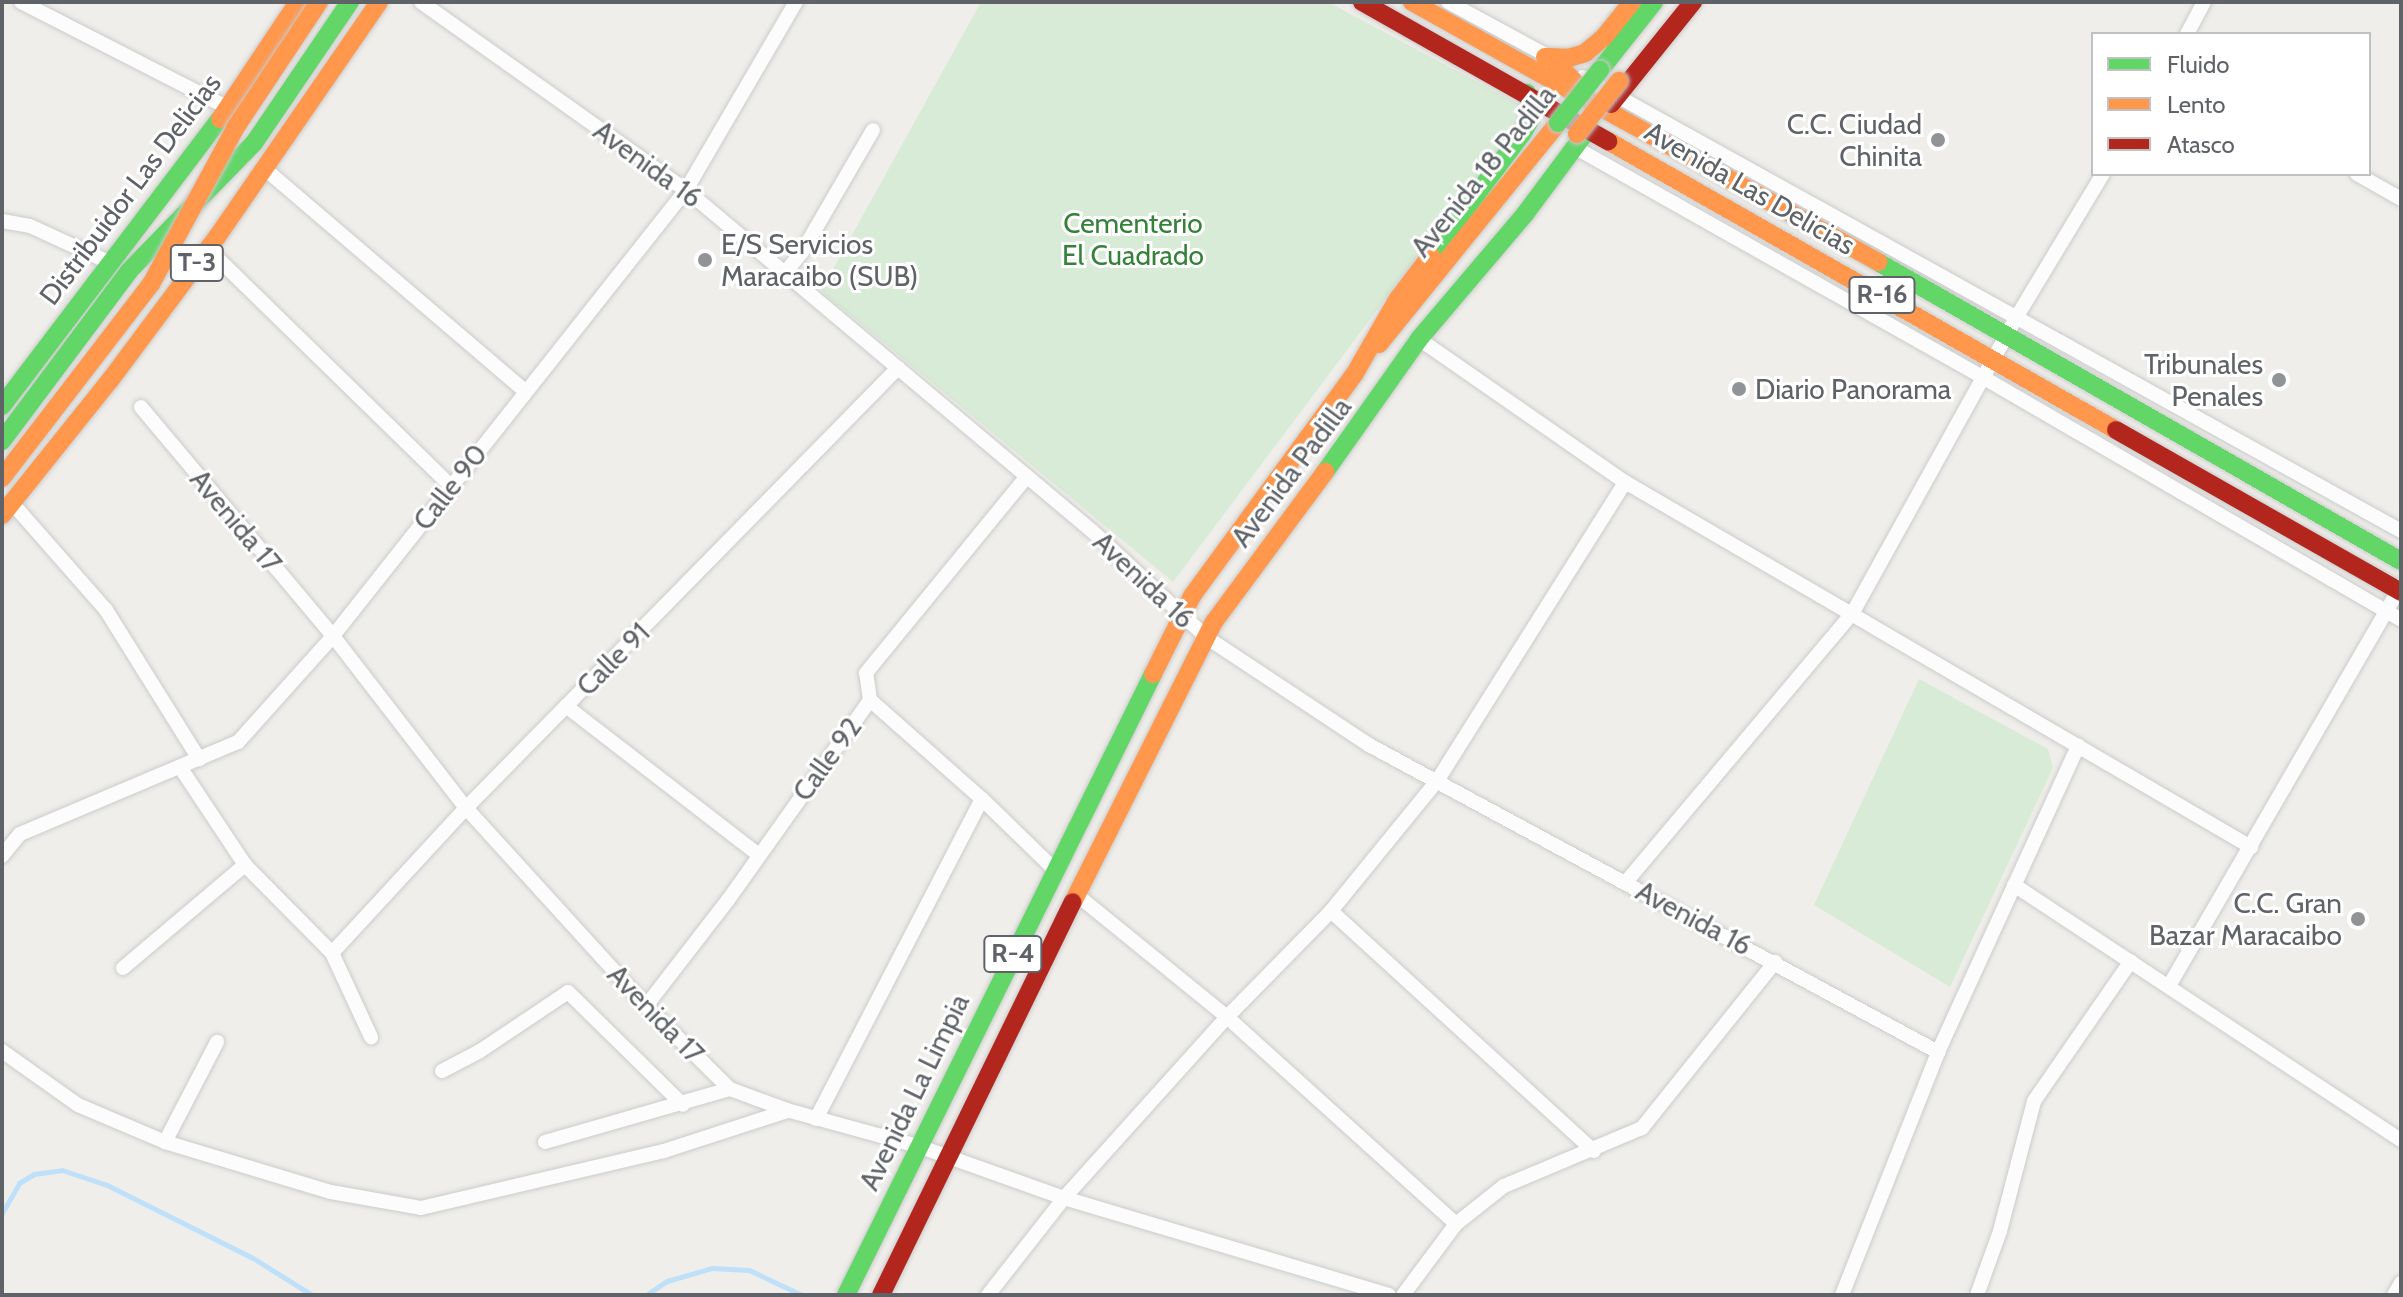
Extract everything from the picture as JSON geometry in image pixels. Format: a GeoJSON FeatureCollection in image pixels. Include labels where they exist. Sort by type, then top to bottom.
{"type":"FeatureCollection","features":[{"type":"Feature","properties":{"kind":"main road","name":"Distribuidor Las Delicias"},"geometry":{"type":"LineString","coordinates":[[2,406],[228,108],[298,2]]}},
{"type":"Feature","properties":{"kind":"main road"},"geometry":{"type":"LineString","coordinates":[[2,478],[151,284],[236,127],[319,2]]}},
{"type":"Feature","properties":{"kind":"main road"},"geometry":{"type":"LineString","coordinates":[[2,441],[129,271],[254,143],[350,2]]}},
{"type":"Feature","properties":{"kind":"main road","name":"T-3"},"geometry":{"type":"LineString","coordinates":[[7,509],[208,249],[379,2]]}},
{"type":"Feature","properties":{"kind":"main road","name":"Avenida Las Delicias"},"geometry":{"type":"LineString","coordinates":[[1362,2],[2400,589]]}},
{"type":"Feature","properties":{"kind":"main road","name":"Avenida Las Delicias"},"geometry":{"type":"LineString","coordinates":[[1412,2],[1611,103],[2012,326],[2401,561]]}},
{"type":"Feature","properties":{"kind":"main road"},"geometry":{"type":"LineString","coordinates":[[1492,45],[1550,57],[1568,58],[1585,53],[1604,37],[1632,2]]}},
{"type":"Feature","properties":{"kind":"main road","name":"Avenida 18 Padilla"},"geometry":{"type":"LineString","coordinates":[[1354,375],[1654,2]]}},
{"type":"Feature","properties":{"kind":"main road","name":"Avenida 18 Padilla"},"geometry":{"type":"LineString","coordinates":[[1419,339],[1456,282],[1682,2]]}},
{"type":"Feature","properties":{"kind":"main road"},"geometry":{"type":"LineString","coordinates":[[1550,57],[1611,103],[1693,2]]}},
{"type":"Feature","properties":{"kind":"main road"},"geometry":{"type":"LineString","coordinates":[[1354,375],[1397,300],[1522,134],[1530,120],[1531,103],[1527,93]]}},
{"type":"Feature","properties":{"kind":"main road"},"geometry":{"type":"LineString","coordinates":[[1419,339],[1516,225],[1589,128]]}},
{"type":"Feature","properties":{"kind":"main road","name":"Avenida Padilla"},"geometry":{"type":"LineString","coordinates":[[1206,637],[1419,339]]}},
{"type":"Feature","properties":{"kind":"main road","name":"Avenida Padilla"},"geometry":{"type":"LineString","coordinates":[[1183,614],[1192,596],[1354,375]]}},
{"type":"Feature","properties":{"kind":"main road","name":"Avenida La Limpia"},"geometry":{"type":"LineString","coordinates":[[846,1295],[1183,614]]}},
{"type":"Feature","properties":{"kind":"main road","name":"R-4"},"geometry":{"type":"LineString","coordinates":[[881,1295],[1206,637]]}},
{"type":"Feature","properties":{"kind":"street"},"geometry":{"type":"LineString","coordinates":[[21,2],[228,108]]}},
{"type":"Feature","properties":{"kind":"street","name":"Avenida 16"},"geometry":{"type":"LineString","coordinates":[[421,2],[686,190],[1027,476],[1206,637],[1369,745],[1938,1052]]}},
{"type":"Feature","properties":{"kind":"street","name":"Calle 90"},"geometry":{"type":"LineString","coordinates":[[2,856],[20,834],[238,742],[333,636],[686,190],[796,2]]}},
{"type":"Feature","properties":{"kind":"street"},"geometry":{"type":"LineString","coordinates":[[1448,2],[1550,57]]}},
{"type":"Feature","properties":{"kind":"street"},"geometry":{"type":"LineString","coordinates":[[2188,32],[2204,2]]}},
{"type":"Feature","properties":{"kind":"street"},"geometry":{"type":"LineString","coordinates":[[784,274],[802,252],[873,130]]}},
{"type":"Feature","properties":{"kind":"street","name":"Avenida Las Delicias"},"geometry":{"type":"LineString","coordinates":[[1576,148],[1984,378],[2401,620]]}},
{"type":"Feature","properties":{"kind":"street"},"geometry":{"type":"LineString","coordinates":[[265,169],[525,391]]}},
{"type":"Feature","properties":{"kind":"street"},"geometry":{"type":"LineString","coordinates":[[1626,882],[1852,614],[2012,326],[2102,176]]}},
{"type":"Feature","properties":{"kind":"street"},"geometry":{"type":"LineString","coordinates":[[2361,176],[2401,199]]}},
{"type":"Feature","properties":{"kind":"street"},"geometry":{"type":"LineString","coordinates":[[2,221],[30,226],[111,263]]}},
{"type":"Feature","properties":{"kind":"street"},"geometry":{"type":"LineString","coordinates":[[208,249],[451,486]]}},
{"type":"Feature","properties":{"kind":"street","name":"Avenida Las Delicias"},"geometry":{"type":"LineString","coordinates":[[2012,326],[2401,531]]}},
{"type":"Feature","properties":{"kind":"street"},"geometry":{"type":"LineString","coordinates":[[1419,339],[1625,482],[2251,847]]}},
{"type":"Feature","properties":{"kind":"street","name":"Calle 91"},"geometry":{"type":"LineString","coordinates":[[332,953],[466,808],[898,368]]}},
{"type":"Feature","properties":{"kind":"street","name":"Avenida 17"},"geometry":{"type":"LineString","coordinates":[[141,407],[333,636],[466,808],[646,1006],[730,1089],[816,1119],[918,1146],[1064,1198],[1389,1295]]}},
{"type":"Feature","properties":{"kind":"street","name":"Calle 92"},"geometry":{"type":"LineString","coordinates":[[646,1006],[870,700],[866,673],[1027,476]]}},
{"type":"Feature","properties":{"kind":"street"},"geometry":{"type":"LineString","coordinates":[[988,1295],[1064,1198],[1227,1017],[1331,911],[1437,781],[1625,482]]}},
{"type":"Feature","properties":{"kind":"street"},"geometry":{"type":"LineString","coordinates":[[7,509],[106,610],[199,759]]}},
{"type":"Feature","properties":{"kind":"street"},"geometry":{"type":"LineString","coordinates":[[2169,986],[2400,589]]}},
{"type":"Feature","properties":{"kind":"street"},"geometry":{"type":"LineString","coordinates":[[870,700],[982,799],[1055,870]]}},
{"type":"Feature","properties":{"kind":"street"},"geometry":{"type":"LineString","coordinates":[[566,706],[759,855]]}},
{"type":"Feature","properties":{"kind":"street"},"geometry":{"type":"LineString","coordinates":[[1842,1295],[1938,1052],[2078,746]]}},
{"type":"Feature","properties":{"kind":"street"},"geometry":{"type":"LineString","coordinates":[[180,767],[245,865],[332,953],[371,1037]]}},
{"type":"Feature","properties":{"kind":"street"},"geometry":{"type":"LineString","coordinates":[[816,1119],[982,799]]}},
{"type":"Feature","properties":{"kind":"street"},"geometry":{"type":"LineString","coordinates":[[123,968],[245,865]]}},
{"type":"Feature","properties":{"kind":"street"},"geometry":{"type":"LineString","coordinates":[[2014,885],[2401,1140]]}},
{"type":"Feature","properties":{"kind":"street"},"geometry":{"type":"LineString","coordinates":[[1077,895],[1227,1017],[1456,1224]]}},
{"type":"Feature","properties":{"kind":"street"},"geometry":{"type":"LineString","coordinates":[[1331,911],[1594,1151]]}},
{"type":"Feature","properties":{"kind":"street"},"geometry":{"type":"LineString","coordinates":[[1977,1295],[2000,1231],[2034,1101],[2131,961]]}},
{"type":"Feature","properties":{"kind":"street"},"geometry":{"type":"LineString","coordinates":[[1403,1295],[1456,1224],[1504,1186],[1594,1151],[1642,1128],[1775,962]]}},
{"type":"Feature","properties":{"kind":"street"},"geometry":{"type":"LineString","coordinates":[[442,1071],[480,1051],[568,992],[683,1105]]}},
{"type":"Feature","properties":{"kind":"street"},"geometry":{"type":"LineString","coordinates":[[165,1142],[217,1042]]}},
{"type":"Feature","properties":{"kind":"street"},"geometry":{"type":"LineString","coordinates":[[2,1051],[78,1105],[165,1142],[331,1192],[421,1208],[664,1151],[787,1110]]}},
{"type":"Feature","properties":{"kind":"street"},"geometry":{"type":"LineString","coordinates":[[545,1142],[683,1105],[730,1089]]}},
{"type":"Feature","properties":{"kind":"street"},"geometry":{"type":"LineString","coordinates":[[2394,1295],[2401,1283]]}},
{"type":"Feature","properties":{"kind":"green space","name":"Cementerio El Cuadrado"},"geometry":{"type":"Polygon","coordinates":[[[981,2],[1328,2],[1528,109],[1173,582],[821,291],[981,2]]]}},
{"type":"Feature","properties":{"kind":"green space"},"geometry":{"type":"Polygon","coordinates":[[[1919,679],[2048,749],[2053,768],[1950,987],[1814,905],[1919,679]]]}},
{"type":"Feature","properties":{"kind":"waterway"},"geometry":{"type":"LineString","coordinates":[[2,1213],[19,1183],[34,1174],[62,1170],[107,1185],[253,1258],[312,1295]]}},
{"type":"Feature","properties":{"kind":"waterway"},"geometry":{"type":"LineString","coordinates":[[646,1295],[667,1281],[712,1268],[749,1270],[802,1295]]}},
{"type":"Feature","properties":{"kind":"traffic: fast"},"geometry":{"type":"LineString","coordinates":[[2,441],[129,271],[254,143],[350,2]]}},
{"type":"Feature","properties":{"kind":"traffic: fast"},"geometry":{"type":"LineString","coordinates":[[1600,70],[1654,2]]}},
{"type":"Feature","properties":{"kind":"traffic: fast"},"geometry":{"type":"LineString","coordinates":[[1558,123],[1600,70]]}},
{"type":"Feature","properties":{"kind":"traffic: fast"},"geometry":{"type":"LineString","coordinates":[[1431,255],[1522,134],[1530,120],[1531,103],[1527,93]]}},
{"type":"Feature","properties":{"kind":"traffic: fast"},"geometry":{"type":"LineString","coordinates":[[2,406],[220,119]]}},
{"type":"Feature","properties":{"kind":"traffic: fast"},"geometry":{"type":"LineString","coordinates":[[1325,472],[1419,339],[1525,214],[1589,128]]}},
{"type":"Feature","properties":{"kind":"traffic: fast"},"geometry":{"type":"LineString","coordinates":[[1878,262],[2401,561]]}},
{"type":"Feature","properties":{"kind":"traffic: fast"},"geometry":{"type":"LineString","coordinates":[[846,1295],[1153,674]]}},
{"type":"Feature","properties":{"kind":"traffic: slow"},"geometry":{"type":"LineString","coordinates":[[220,119],[298,2]]}},
{"type":"Feature","properties":{"kind":"traffic: slow"},"geometry":{"type":"LineString","coordinates":[[2,478],[151,284],[236,127],[319,2]]}},
{"type":"Feature","properties":{"kind":"traffic: slow"},"geometry":{"type":"LineString","coordinates":[[2,515],[111,379],[217,237],[379,2]]}},
{"type":"Feature","properties":{"kind":"traffic: slow"},"geometry":{"type":"LineString","coordinates":[[1412,2],[1878,262]]}},
{"type":"Feature","properties":{"kind":"traffic: slow"},"geometry":{"type":"LineString","coordinates":[[1545,57],[1568,58],[1585,53],[1604,37],[1632,2]]}},
{"type":"Feature","properties":{"kind":"traffic: slow"},"geometry":{"type":"LineString","coordinates":[[1550,57],[1580,87]]}},
{"type":"Feature","properties":{"kind":"traffic: slow"},"geometry":{"type":"LineString","coordinates":[[1577,134],[1619,81]]}},
{"type":"Feature","properties":{"kind":"traffic: slow"},"geometry":{"type":"LineString","coordinates":[[1379,344],[1558,123]]}},
{"type":"Feature","properties":{"kind":"traffic: slow"},"geometry":{"type":"LineString","coordinates":[[1608,141],[2116,430]]}},
{"type":"Feature","properties":{"kind":"traffic: slow"},"geometry":{"type":"LineString","coordinates":[[1153,674],[1192,596],[1354,375],[1397,300],[1431,255]]}},
{"type":"Feature","properties":{"kind":"traffic: slow"},"geometry":{"type":"LineString","coordinates":[[1073,902],[1214,622],[1325,472]]}},
{"type":"Feature","properties":{"kind":"traffic: jam"},"geometry":{"type":"LineString","coordinates":[[1362,2],[1608,141]]}},
{"type":"Feature","properties":{"kind":"traffic: jam"},"geometry":{"type":"LineString","coordinates":[[1611,104],[1693,2]]}},
{"type":"Feature","properties":{"kind":"traffic: jam"},"geometry":{"type":"LineString","coordinates":[[2116,430],[2401,592]]}},
{"type":"Feature","properties":{"kind":"traffic: jam"},"geometry":{"type":"LineString","coordinates":[[881,1295],[1073,902]]}},
{"type":"Feature","properties":{"kind":"place","name":"C.C. Ciudad Chinita"},"geometry":{"type":"Point","coordinates":[1938,140]}},
{"type":"Feature","properties":{"kind":"place","name":"E/S Servicios Maracaibo (SUB)"},"geometry":{"type":"Point","coordinates":[705,260]}},
{"type":"Feature","properties":{"kind":"place","name":"Tribunales Penales"},"geometry":{"type":"Point","coordinates":[2279,380]}},
{"type":"Feature","properties":{"kind":"place","name":"Diario Panorama"},"geometry":{"type":"Point","coordinates":[1739,389]}},
{"type":"Feature","properties":{"kind":"place","name":"C.C. Gran Bazar Maracaibo"},"geometry":{"type":"Point","coordinates":[2358,919]}}]}
